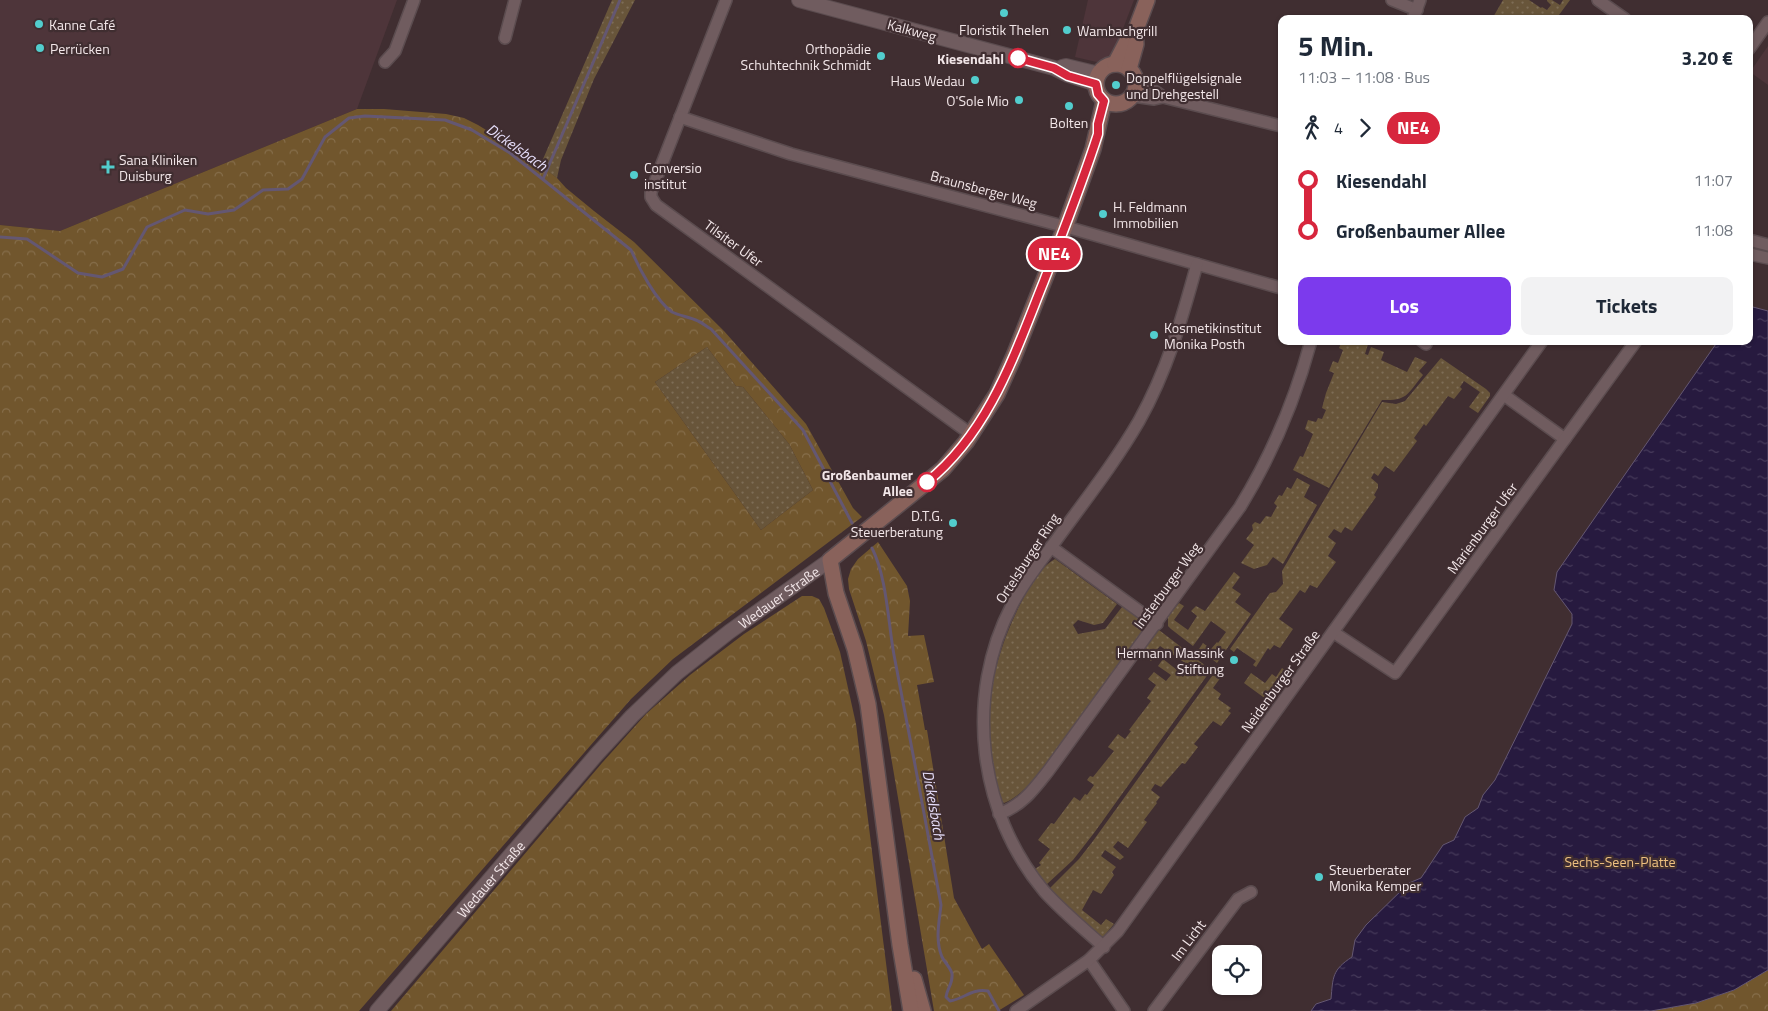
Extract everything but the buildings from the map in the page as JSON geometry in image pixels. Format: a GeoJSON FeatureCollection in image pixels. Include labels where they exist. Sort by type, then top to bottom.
{"type":"FeatureCollection","features":[{"type":"Feature","properties":{"kind":"main road"},"geometry":{"type":"LineString","coordinates":[[1122,66],[1136,44],[1135,32],[1147,0]]}},
{"type":"Feature","properties":{"kind":"main road"},"geometry":{"type":"LineString","coordinates":[[1122,66],[1134,75],[1135,90],[1125,102],[1110,103],[1098,94],[1097,79],[1106,67],[1122,66]]}},
{"type":"Feature","properties":{"kind":"main road","name":"Wedauer Straße"},"geometry":{"type":"LineString","coordinates":[[830,560],[943,469],[972,435],[997,394],[1014,356],[1065,227],[1098,134],[1098,124],[1110,103]]}},
{"type":"Feature","properties":{"kind":"main road"},"geometry":{"type":"LineString","coordinates":[[830,560],[836,593],[855,649],[868,704],[900,944],[911,1011]]}},
{"type":"Feature","properties":{"kind":"main road"},"geometry":{"type":"LineString","coordinates":[[900,944],[898,970],[901,1011]]}},
{"type":"Feature","properties":{"kind":"main road"},"geometry":{"type":"LineString","coordinates":[[900,944],[917,987],[923,1011]]}},
{"type":"Feature","properties":{"kind":"street"},"geometry":{"type":"LineString","coordinates":[[386,62],[395,52],[414,0]]}},
{"type":"Feature","properties":{"kind":"street"},"geometry":{"type":"LineString","coordinates":[[505,38],[515,0]]}},
{"type":"Feature","properties":{"kind":"street","name":"Tilsiter Ufer"},"geometry":{"type":"LineString","coordinates":[[726,0],[651,192],[651,197],[656,205],[972,435]]}},
{"type":"Feature","properties":{"kind":"street","name":"Kalkweg"},"geometry":{"type":"LineString","coordinates":[[799,0],[1054,68],[1066,66],[1097,79]]}},
{"type":"Feature","properties":{"kind":"street"},"geometry":{"type":"LineString","coordinates":[[1392,0],[1417,9]]}},
{"type":"Feature","properties":{"kind":"street"},"geometry":{"type":"LineString","coordinates":[[1598,0],[1619,15]]}},
{"type":"Feature","properties":{"kind":"street"},"geometry":{"type":"LineString","coordinates":[[1753,44],[1768,22]]}},
{"type":"Feature","properties":{"kind":"street"},"geometry":{"type":"LineString","coordinates":[[1135,90],[1154,99],[1163,97],[1278,125]]}},
{"type":"Feature","properties":{"kind":"street","name":"Braunsberger Weg"},"geometry":{"type":"LineString","coordinates":[[680,117],[792,154],[1065,227],[1278,287]]}},
{"type":"Feature","properties":{"kind":"street"},"geometry":{"type":"LineString","coordinates":[[1753,241],[1768,245]]}},
{"type":"Feature","properties":{"kind":"street"},"geometry":{"type":"LineString","coordinates":[[1753,255],[1768,258]]}},
{"type":"Feature","properties":{"kind":"street","name":"Ortelsburger Ring"},"geometry":{"type":"LineString","coordinates":[[1104,947],[1044,890],[1020,857],[1009,837],[999,814],[987,772],[983,723],[986,678],[1000,630],[1012,604],[1122,448],[1152,397],[1179,329],[1197,264]]}},
{"type":"Feature","properties":{"kind":"street","name":"Insterburger Weg"},"geometry":{"type":"LineString","coordinates":[[999,814],[1013,809],[1029,794],[1049,770],[1240,508],[1260,474],[1282,429],[1302,376],[1310,345]]}},
{"type":"Feature","properties":{"kind":"street","name":"Neidenburger Straße"},"geometry":{"type":"LineString","coordinates":[[1016,1011],[1090,960],[1118,931],[1539,345]]}},
{"type":"Feature","properties":{"kind":"street","name":"Marienburger Ufer"},"geometry":{"type":"LineString","coordinates":[[1333,632],[1394,673],[1633,345]]}},
{"type":"Feature","properties":{"kind":"street"},"geometry":{"type":"LineString","coordinates":[[1504,395],[1565,439]]}},
{"type":"Feature","properties":{"kind":"street"},"geometry":{"type":"LineString","coordinates":[[1051,547],[1157,624]]}},
{"type":"Feature","properties":{"kind":"street","name":"Wedauer Straße"},"geometry":{"type":"LineString","coordinates":[[376,1011],[597,754],[632,716],[676,673],[729,632],[830,560]]}},
{"type":"Feature","properties":{"kind":"street","name":"Im Licht"},"geometry":{"type":"LineString","coordinates":[[1154,1011],[1238,899],[1251,892]]}},
{"type":"Feature","properties":{"kind":"street"},"geometry":{"type":"LineString","coordinates":[[1090,960],[1124,1011]]}},
{"type":"Feature","properties":{"kind":"shaded area","name":"Sana Kliniken Duisburg"},"geometry":{"type":"Polygon","coordinates":[[[0,0],[397,0],[357,109],[60,231],[0,225],[0,0]]]}},
{"type":"Feature","properties":{"kind":"shaded area"},"geometry":{"type":"Polygon","coordinates":[[[612,0],[635,0],[594,79],[561,160],[557,178],[540,166],[612,0]]]}},
{"type":"Feature","properties":{"kind":"shaded area"},"geometry":{"type":"Polygon","coordinates":[[[1088,0],[1134,0],[1114,52],[1110,59],[1101,63],[1075,57],[1088,0]]]}},
{"type":"Feature","properties":{"kind":"shaded area"},"geometry":{"type":"Polygon","coordinates":[[[1503,0],[1529,0],[1547,10],[1551,5],[1547,0],[1552,0],[1560,5],[1563,0],[1570,0],[1559,15],[1494,15],[1503,0]]]}},
{"type":"Feature","properties":{"kind":"shaded area"},"geometry":{"type":"Polygon","coordinates":[[[1768,46],[1768,85],[1753,74],[1753,68],[1768,46]]]}},
{"type":"Feature","properties":{"kind":"shaded area"},"geometry":{"type":"Polygon","coordinates":[[[1340,345],[1368,345],[1365,354],[1368,355],[1371,347],[1384,352],[1381,360],[1407,372],[1415,357],[1427,362],[1419,371],[1423,375],[1410,392],[1402,398],[1382,400],[1329,488],[1293,470],[1300,456],[1303,457],[1313,434],[1305,429],[1308,420],[1316,422],[1318,418],[1322,419],[1326,410],[1322,408],[1334,373],[1329,371],[1333,361],[1338,363],[1343,350],[1339,348],[1340,345]]]}},
{"type":"Feature","properties":{"kind":"shaded area"},"geometry":{"type":"Polygon","coordinates":[[[707,347],[736,386],[743,387],[789,444],[813,490],[761,530],[655,382],[707,347]]]}},
{"type":"Feature","properties":{"kind":"shaded area"},"geometry":{"type":"Polygon","coordinates":[[[1441,358],[1486,389],[1490,396],[1478,413],[1469,407],[1480,392],[1464,381],[1460,387],[1462,389],[1454,399],[1448,396],[1426,426],[1424,424],[1414,438],[1417,441],[1394,472],[1385,466],[1378,476],[1374,473],[1371,478],[1378,484],[1374,495],[1376,497],[1352,531],[1345,527],[1341,533],[1334,529],[1328,537],[1336,543],[1328,556],[1336,562],[1317,588],[1310,585],[1305,593],[1300,590],[1279,619],[1293,629],[1280,648],[1274,645],[1270,650],[1268,648],[1256,667],[1253,665],[1256,661],[1237,648],[1234,652],[1230,649],[1270,593],[1276,592],[1283,584],[1282,571],[1382,402],[1396,404],[1405,401],[1441,358]]]}},
{"type":"Feature","properties":{"kind":"shaded area"},"geometry":{"type":"Polygon","coordinates":[[[1297,478],[1310,485],[1304,497],[1317,505],[1283,564],[1273,557],[1267,565],[1254,569],[1241,563],[1254,545],[1246,539],[1253,530],[1252,525],[1255,522],[1260,524],[1266,516],[1271,517],[1277,506],[1274,503],[1279,495],[1282,496],[1287,487],[1291,489],[1297,478]]]}},
{"type":"Feature","properties":{"kind":"shaded area"},"geometry":{"type":"Polygon","coordinates":[[[1055,559],[1117,604],[1103,623],[1094,625],[1078,620],[1073,625],[1078,634],[1105,629],[1122,607],[1126,606],[1146,621],[1146,628],[1037,777],[1015,797],[1004,803],[997,790],[990,752],[988,729],[992,684],[1005,639],[1024,597],[1041,571],[1055,559]]]}},
{"type":"Feature","properties":{"kind":"shaded area"},"geometry":{"type":"Polygon","coordinates":[[[1234,572],[1240,577],[1232,588],[1241,594],[1235,602],[1251,614],[1217,663],[1199,649],[1203,643],[1211,649],[1226,632],[1211,621],[1193,646],[1168,626],[1168,616],[1179,603],[1184,606],[1174,620],[1188,630],[1197,616],[1191,611],[1196,606],[1205,611],[1234,572]]]}},
{"type":"Feature","properties":{"kind":"shaded area"},"geometry":{"type":"Polygon","coordinates":[[[1159,630],[1211,670],[1094,833],[1073,860],[1046,885],[1035,869],[1041,865],[1039,863],[1050,849],[1038,840],[1051,823],[1054,824],[1074,797],[1080,801],[1085,794],[1087,795],[1094,785],[1087,780],[1090,776],[1093,777],[1114,751],[1108,747],[1118,734],[1125,739],[1131,731],[1129,730],[1151,701],[1147,698],[1156,685],[1148,679],[1154,672],[1166,681],[1171,675],[1158,666],[1163,659],[1183,677],[1191,667],[1160,646],[1155,652],[1157,654],[1151,661],[1141,653],[1159,630]]]}},
{"type":"Feature","properties":{"kind":"shaded area"},"geometry":{"type":"Polygon","coordinates":[[[1282,668],[1291,675],[1270,702],[1244,683],[1251,673],[1265,683],[1272,674],[1276,677],[1282,668]]]}},
{"type":"Feature","properties":{"kind":"shaded area"},"geometry":{"type":"Polygon","coordinates":[[[1215,672],[1221,677],[1213,688],[1221,694],[1218,699],[1231,708],[1228,711],[1231,713],[1221,726],[1213,721],[1194,744],[1198,747],[1185,764],[1182,763],[1161,787],[1155,784],[1151,790],[1160,797],[1144,820],[1147,822],[1128,848],[1118,841],[1113,847],[1124,857],[1120,860],[1105,850],[1101,856],[1116,867],[1112,872],[1114,875],[1101,894],[1093,890],[1082,910],[1101,925],[1106,919],[1114,924],[1103,937],[1099,936],[1061,902],[1050,888],[1079,859],[1093,841],[1215,672]]]}},
{"type":"Feature","properties":{"kind":"green space"},"geometry":{"type":"Polygon","coordinates":[[[357,109],[384,109],[446,114],[464,118],[528,156],[557,178],[566,188],[634,242],[724,331],[806,424],[853,508],[862,517],[673,659],[631,699],[359,1011],[0,1011],[0,225],[60,231],[357,109]],[[707,347],[655,382],[761,530],[813,490],[789,444],[743,387],[736,386],[707,347]]]}},
{"type":"Feature","properties":{"kind":"green space"},"geometry":{"type":"Polygon","coordinates":[[[878,542],[907,586],[910,601],[908,636],[924,635],[934,682],[917,685],[925,730],[927,730],[954,898],[982,949],[989,944],[1024,995],[998,1011],[934,1011],[884,715],[866,641],[849,589],[848,579],[851,569],[858,559],[878,542]]]}},
{"type":"Feature","properties":{"kind":"green space"},"geometry":{"type":"Polygon","coordinates":[[[802,596],[812,596],[819,599],[824,608],[840,652],[856,724],[892,1011],[391,1011],[646,714],[690,675],[744,634],[802,596]]]}},
{"type":"Feature","properties":{"kind":"green space"},"geometry":{"type":"Polygon","coordinates":[[[1768,970],[1768,1011],[1651,1011],[1696,1003],[1734,990],[1768,970]]]}},
{"type":"Feature","properties":{"kind":"water","name":"Sechs-Seen-Platte"},"geometry":{"type":"Polygon","coordinates":[[[1753,307],[1768,311],[1768,970],[1734,990],[1696,1003],[1651,1011],[1311,1011],[1316,1004],[1331,999],[1332,985],[1337,970],[1352,957],[1355,940],[1366,925],[1409,883],[1421,878],[1443,845],[1454,840],[1465,817],[1478,808],[1483,795],[1495,780],[1572,624],[1572,614],[1554,590],[1557,572],[1715,345],[1753,345],[1753,307]]]}},
{"type":"Feature","properties":{"kind":"waterway"},"geometry":{"type":"LineString","coordinates":[[543,179],[620,0]]}},
{"type":"Feature","properties":{"kind":"waterway","name":"Dickelsbach"},"geometry":{"type":"LineString","coordinates":[[0,237],[27,239],[78,273],[102,277],[123,269],[147,227],[185,210],[208,214],[234,210],[263,190],[288,189],[302,179],[325,137],[349,118],[365,116],[445,120],[472,130],[510,153],[631,250],[648,284],[666,307],[678,315],[695,320],[711,329],[803,430],[852,523]]}},
{"type":"Feature","properties":{"kind":"waterway","name":"Dickelsbach"},"geometry":{"type":"LineString","coordinates":[[872,548],[884,586],[894,655],[941,905],[938,931],[940,951],[952,974],[952,981],[946,997],[950,1001],[973,992],[988,991],[999,1011]]}},
{"type":"Feature","properties":{"kind":"bus line","name":"NE4"},"geometry":{"type":"LineString","coordinates":[[927,482],[943,469],[966,442],[997,394],[1065,227],[1098,134],[1098,124],[1104,101],[1098,94],[1096,84],[1068,76],[1054,68],[1018,58]]}},
{"type":"Feature","properties":{"kind":"place","name":"Floristik Thelen"},"geometry":{"type":"Point","coordinates":[1004,13]}},
{"type":"Feature","properties":{"kind":"place","name":"Kanne Café"},"geometry":{"type":"Point","coordinates":[39,24]}},
{"type":"Feature","properties":{"kind":"place","name":"Wambachgrill"},"geometry":{"type":"Point","coordinates":[1067,30]}},
{"type":"Feature","properties":{"kind":"place","name":"Perrücken"},"geometry":{"type":"Point","coordinates":[40,48]}},
{"type":"Feature","properties":{"kind":"place","name":"Orthopädie Schuhtechnik Schmidt"},"geometry":{"type":"Point","coordinates":[881,56]}},
{"type":"Feature","properties":{"kind":"place","name":"Kiesendahl"},"geometry":{"type":"Point","coordinates":[1018,58]}},
{"type":"Feature","properties":{"kind":"place","name":"Haus Wedau"},"geometry":{"type":"Point","coordinates":[975,80]}},
{"type":"Feature","properties":{"kind":"place","name":"Doppelflügelsignale und Drehgestell"},"geometry":{"type":"Point","coordinates":[1116,85]}},
{"type":"Feature","properties":{"kind":"place","name":"O'Sole Mio"},"geometry":{"type":"Point","coordinates":[1019,100]}},
{"type":"Feature","properties":{"kind":"place","name":"Bolten"},"geometry":{"type":"Point","coordinates":[1069,106]}},
{"type":"Feature","properties":{"kind":"place","name":"Sana Kliniken Duisburg"},"geometry":{"type":"Point","coordinates":[108,167]}},
{"type":"Feature","properties":{"kind":"place","name":"Conversio institut"},"geometry":{"type":"Point","coordinates":[634,175]}},
{"type":"Feature","properties":{"kind":"place","name":"H. Feldmann Immobilien"},"geometry":{"type":"Point","coordinates":[1103,214]}},
{"type":"Feature","properties":{"kind":"place","name":"Kosmetikinstitut Monika Posth"},"geometry":{"type":"Point","coordinates":[1154,335]}},
{"type":"Feature","properties":{"kind":"place","name":"Großenbaumer Allee"},"geometry":{"type":"Point","coordinates":[927,482]}},
{"type":"Feature","properties":{"kind":"place","name":"D.T.G. Steuerberatung"},"geometry":{"type":"Point","coordinates":[953,523]}},
{"type":"Feature","properties":{"kind":"place","name":"Hermann Massink Stiftung"},"geometry":{"type":"Point","coordinates":[1234,660]}},
{"type":"Feature","properties":{"kind":"place","name":"Steuerberater Monika Kemper"},"geometry":{"type":"Point","coordinates":[1319,877]}}]}
